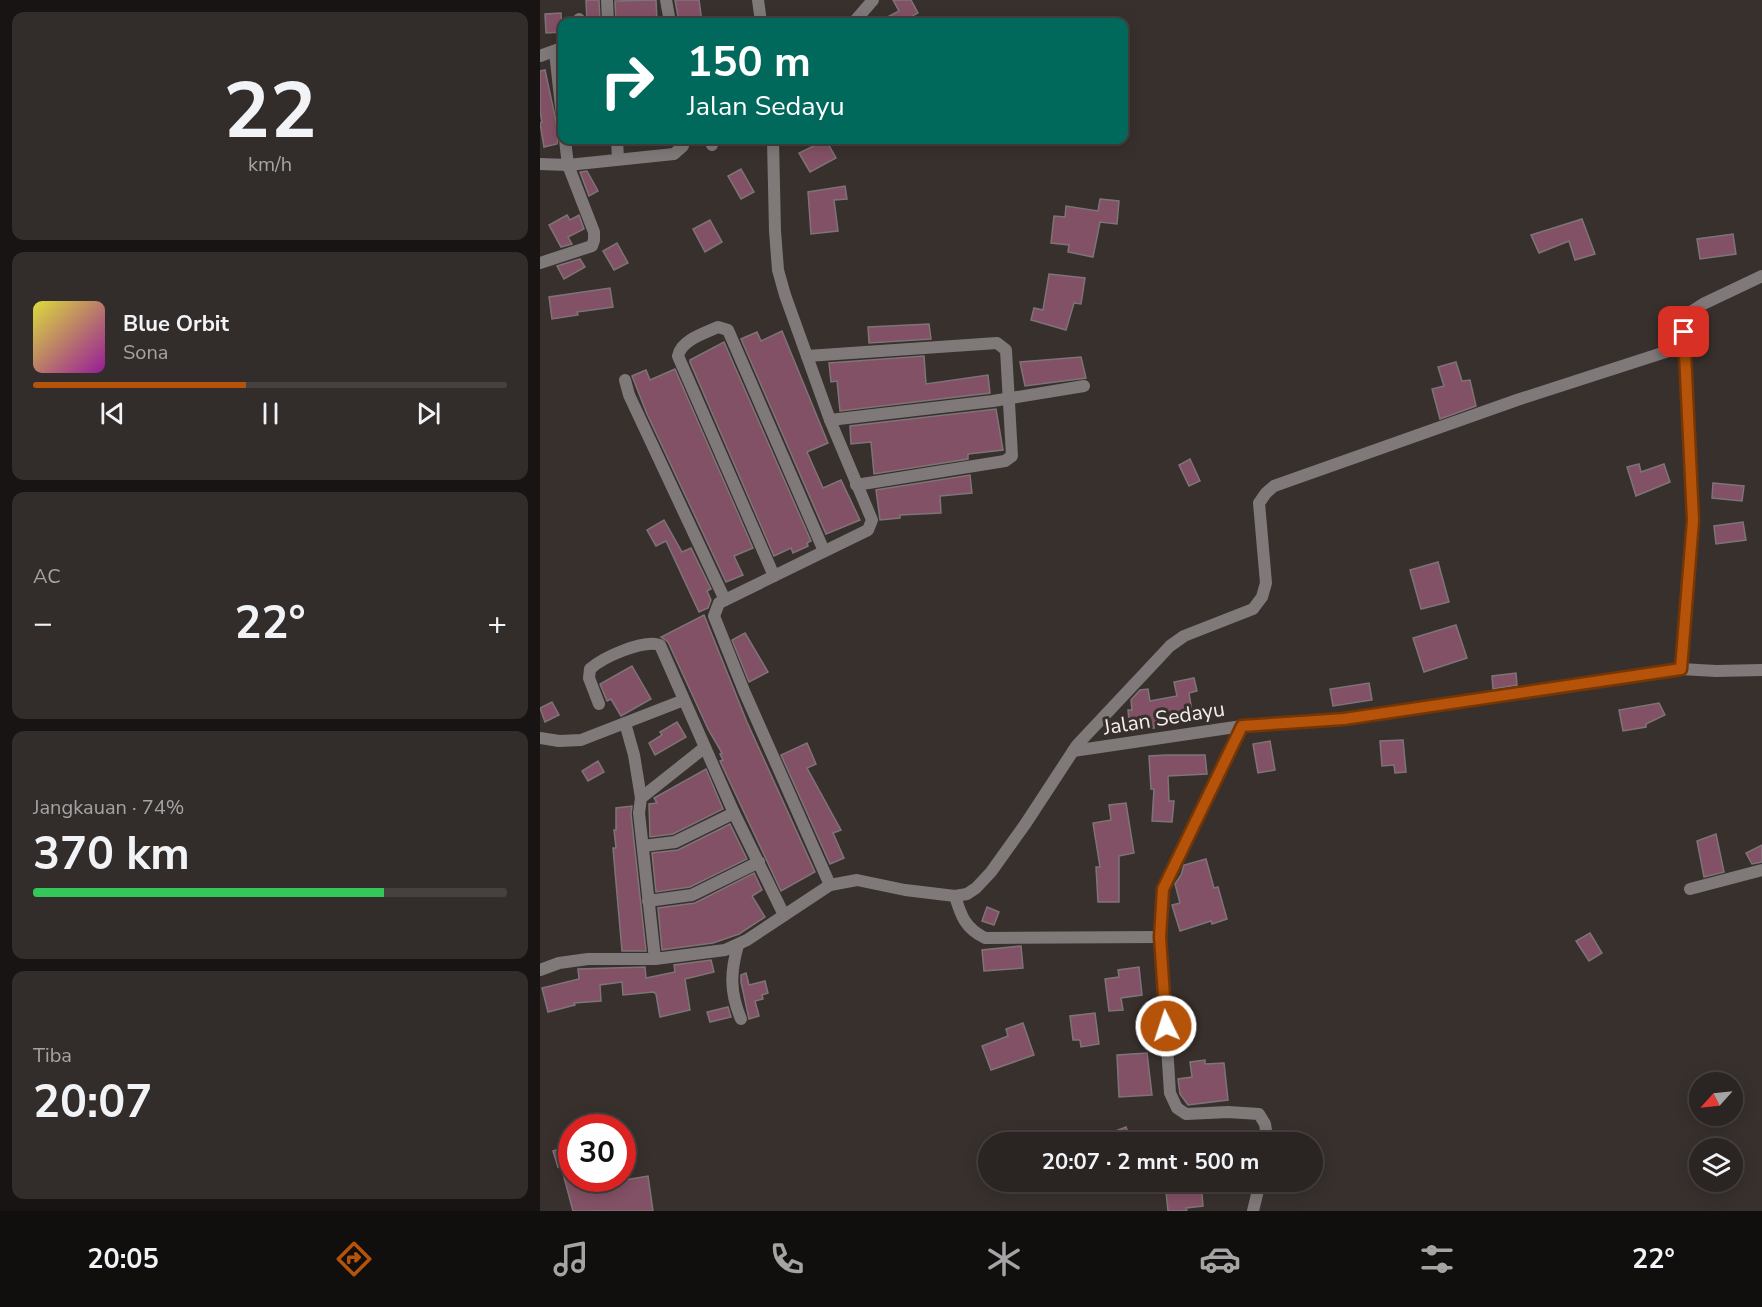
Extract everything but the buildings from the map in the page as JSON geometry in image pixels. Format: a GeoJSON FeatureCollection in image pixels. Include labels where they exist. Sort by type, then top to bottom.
{"type":"FeatureCollection","features":[{"type":"Feature","properties":{"kind":"street"},"geometry":{"type":"LineString","coordinates":[[607,0],[608,18]]}},
{"type":"Feature","properties":{"kind":"street"},"geometry":{"type":"LineString","coordinates":[[666,0],[669,18]]}},
{"type":"Feature","properties":{"kind":"street"},"geometry":{"type":"LineString","coordinates":[[758,0],[760,18]]}},
{"type":"Feature","properties":{"kind":"street"},"geometry":{"type":"LineString","coordinates":[[857,18],[869,2]]}},
{"type":"Feature","properties":{"kind":"street"},"geometry":{"type":"LineString","coordinates":[[540,56],[558,50]]}},
{"type":"Feature","properties":{"kind":"street"},"geometry":{"type":"LineString","coordinates":[[540,263],[592,246],[594,240],[594,232],[568,165],[565,144]]}},
{"type":"Feature","properties":{"kind":"street"},"geometry":{"type":"LineString","coordinates":[[617,144],[618,158]]}},
{"type":"Feature","properties":{"kind":"street"},"geometry":{"type":"LineString","coordinates":[[540,164],[568,165],[618,158],[674,154],[683,144]]}},
{"type":"Feature","properties":{"kind":"street"},"geometry":{"type":"LineString","coordinates":[[773,144],[775,231],[778,270],[784,295],[830,420],[872,520],[868,530],[719,603],[714,616],[744,691],[830,885]]}},
{"type":"Feature","properties":{"kind":"street"},"geometry":{"type":"LineString","coordinates":[[1681,669],[1693,520],[1683,317],[1703,304],[1762,276]]}},
{"type":"Feature","properties":{"kind":"street"},"geometry":{"type":"LineString","coordinates":[[774,576],[678,356],[682,345],[709,331],[718,327],[728,330],[824,551]]}},
{"type":"Feature","properties":{"kind":"street"},"geometry":{"type":"LineString","coordinates":[[807,356],[997,343],[1006,350],[1012,456],[1005,461],[856,485]]}},
{"type":"Feature","properties":{"kind":"street"},"geometry":{"type":"LineString","coordinates":[[540,970],[559,963],[588,959],[655,959],[725,950],[738,945],[830,885],[857,879],[905,890],[955,896],[967,894],[991,872],[1073,751],[1176,640],[1253,609],[1262,597],[1266,583],[1259,503],[1274,486],[1517,400],[1684,346]]}},
{"type":"Feature","properties":{"kind":"street"},"geometry":{"type":"LineString","coordinates":[[625,380],[725,600]]}},
{"type":"Feature","properties":{"kind":"street"},"geometry":{"type":"LineString","coordinates":[[830,420],[1009,398],[1084,386]]}},
{"type":"Feature","properties":{"kind":"street"},"geometry":{"type":"LineString","coordinates":[[599,704],[588,671],[605,659],[649,643],[662,647],[734,813],[784,915]]}},
{"type":"Feature","properties":{"kind":"street","name":"Jalan Sedayu"},"geometry":{"type":"LineString","coordinates":[[1073,751],[1242,726],[1344,719],[1681,669],[1762,670]]}},
{"type":"Feature","properties":{"kind":"street"},"geometry":{"type":"LineString","coordinates":[[540,738],[559,741],[581,740],[684,700]]}},
{"type":"Feature","properties":{"kind":"street"},"geometry":{"type":"LineString","coordinates":[[626,723],[641,798],[639,813],[655,959]]}},
{"type":"Feature","properties":{"kind":"street"},"geometry":{"type":"LineString","coordinates":[[1242,726],[1163,889],[1160,937],[1170,1093],[1174,1102],[1185,1114],[1227,1112],[1259,1114],[1265,1124],[1266,1132]]}},
{"type":"Feature","properties":{"kind":"street"},"geometry":{"type":"LineString","coordinates":[[641,798],[704,747]]}},
{"type":"Feature","properties":{"kind":"street"},"geometry":{"type":"LineString","coordinates":[[643,846],[675,842],[734,813]]}},
{"type":"Feature","properties":{"kind":"street"},"geometry":{"type":"LineString","coordinates":[[648,901],[692,895],[759,862]]}},
{"type":"Feature","properties":{"kind":"street"},"geometry":{"type":"LineString","coordinates":[[1690,889],[1762,870]]}},
{"type":"Feature","properties":{"kind":"street"},"geometry":{"type":"LineString","coordinates":[[955,896],[963,921],[973,932],[984,938],[1160,937]]}},
{"type":"Feature","properties":{"kind":"street"},"geometry":{"type":"LineString","coordinates":[[738,945],[731,981],[732,993],[741,1019]]}},
{"type":"Feature","properties":{"kind":"street"},"geometry":{"type":"LineString","coordinates":[[1253,1211],[1258,1192]]}},
{"type":"Feature","properties":{"kind":"route"},"geometry":{"type":"LineString","coordinates":[[1166,1026],[1160,937],[1163,889],[1242,726],[1344,719],[1681,669],[1693,520],[1684,332]]}}]}
